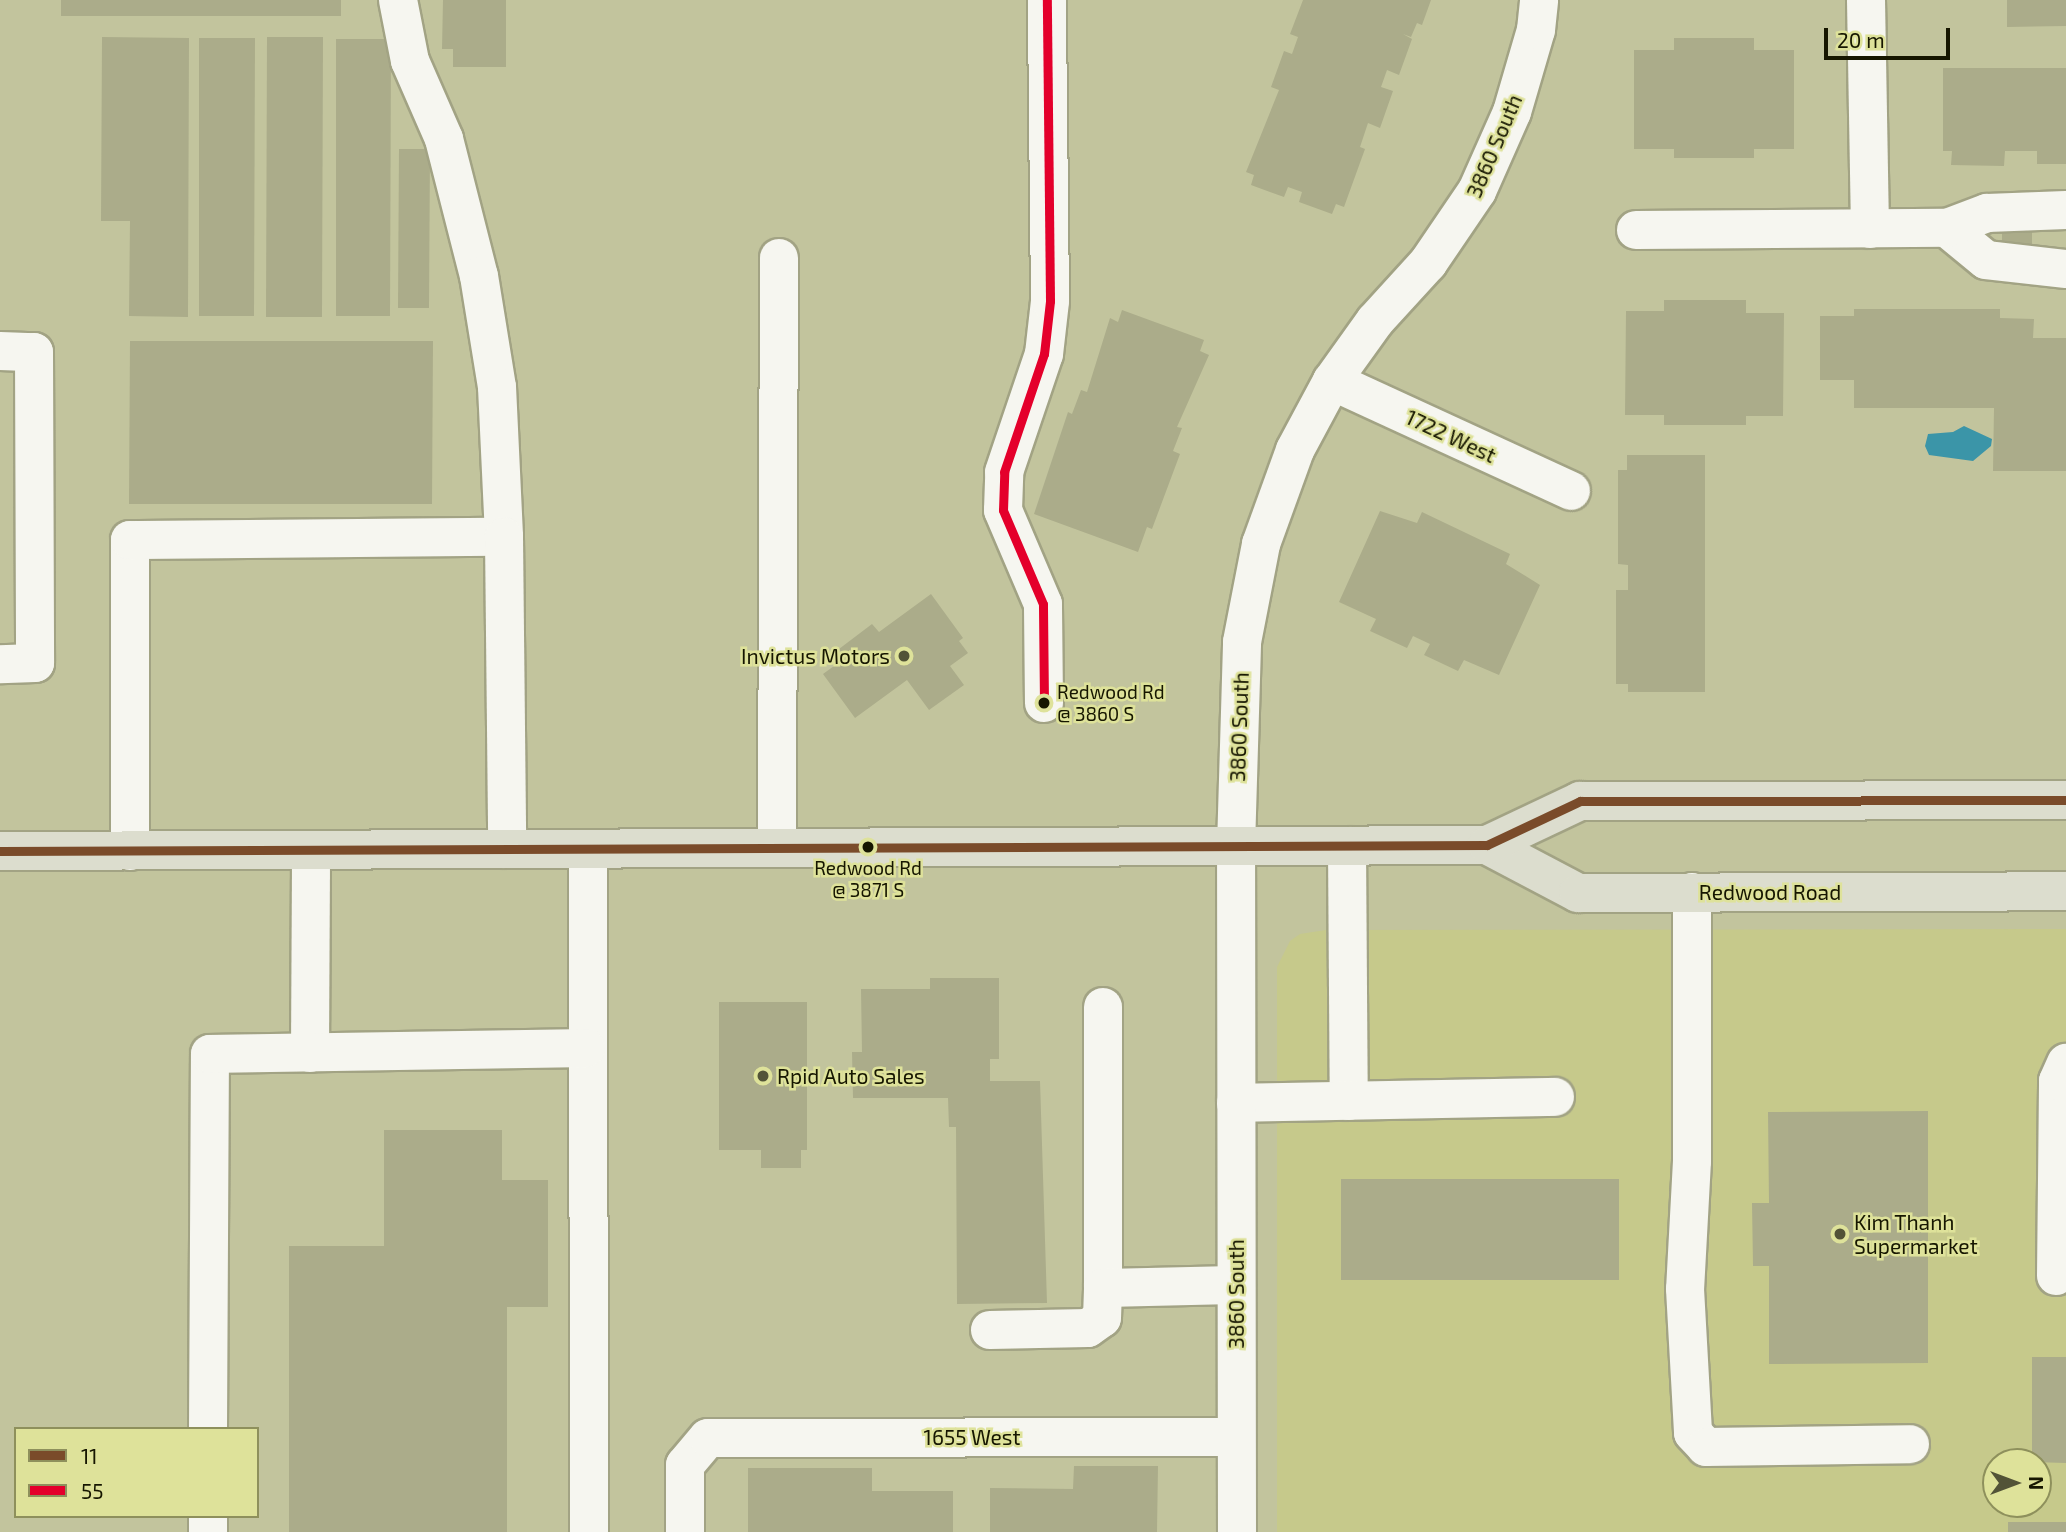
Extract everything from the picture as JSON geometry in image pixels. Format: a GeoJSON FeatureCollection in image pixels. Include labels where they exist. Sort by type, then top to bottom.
{"type":"FeatureCollection","features":[{"type":"Feature","properties":{"kind":"main road","name":"Redwood Road"},"geometry":{"type":"LineString","coordinates":[[0,851],[1487,845],[1580,801],[2066,800]]}},
{"type":"Feature","properties":{"kind":"main road","name":"Redwood Road"},"geometry":{"type":"LineString","coordinates":[[1487,845],[1578,893],[2066,891]]}},
{"type":"Feature","properties":{"kind":"street"},"geometry":{"type":"LineString","coordinates":[[398,0],[410,61],[444,139],[479,276],[497,387],[505,537],[507,849]]}},
{"type":"Feature","properties":{"kind":"street"},"geometry":{"type":"LineString","coordinates":[[1044,703],[1043,604],[1013,543],[1003,510],[1003,472],[1044,354],[1050,301],[1047,0]]}},
{"type":"Feature","properties":{"kind":"street","name":"3860 South"},"geometry":{"type":"LineString","coordinates":[[1237,1532],[1236,846],[1242,642],[1261,544],[1295,450],[1332,381],[1375,321],[1428,263],[1478,191],[1512,112],[1536,30],[1539,0]]}},
{"type":"Feature","properties":{"kind":"street"},"geometry":{"type":"LineString","coordinates":[[1866,0],[1870,229]]}},
{"type":"Feature","properties":{"kind":"street"},"geometry":{"type":"LineString","coordinates":[[1636,230],[1947,228],[1987,213],[2066,211]]}},
{"type":"Feature","properties":{"kind":"street"},"geometry":{"type":"LineString","coordinates":[[1947,228],[1986,261],[2066,270]]}},
{"type":"Feature","properties":{"kind":"street"},"geometry":{"type":"LineString","coordinates":[[777,848],[779,258]]}},
{"type":"Feature","properties":{"kind":"street"},"geometry":{"type":"LineString","coordinates":[[0,351],[34,352],[35,609],[35,663],[0,664]]}},
{"type":"Feature","properties":{"kind":"street","name":"1722 West"},"geometry":{"type":"LineString","coordinates":[[1332,381],[1571,491]]}},
{"type":"Feature","properties":{"kind":"street"},"geometry":{"type":"LineString","coordinates":[[130,851],[130,540],[505,537]]}},
{"type":"Feature","properties":{"kind":"street"},"geometry":{"type":"LineString","coordinates":[[1347,846],[1349,1101]]}},
{"type":"Feature","properties":{"kind":"street"},"geometry":{"type":"LineString","coordinates":[[587,849],[589,1532]]}},
{"type":"Feature","properties":{"kind":"street"},"geometry":{"type":"LineString","coordinates":[[310,1053],[311,850]]}},
{"type":"Feature","properties":{"kind":"street"},"geometry":{"type":"LineString","coordinates":[[1692,892],[1692,1161],[1685,1289],[1693,1433],[1706,1447],[1910,1444]]}},
{"type":"Feature","properties":{"kind":"street"},"geometry":{"type":"LineString","coordinates":[[990,1330],[1088,1328],[1102,1318],[1103,1007]]}},
{"type":"Feature","properties":{"kind":"street"},"geometry":{"type":"LineString","coordinates":[[208,1427],[210,1054],[586,1048]]}},
{"type":"Feature","properties":{"kind":"street"},"geometry":{"type":"LineString","coordinates":[[2056,1276],[2057,1081],[2066,1063]]}},
{"type":"Feature","properties":{"kind":"street"},"geometry":{"type":"LineString","coordinates":[[1236,1103],[1555,1097]]}},
{"type":"Feature","properties":{"kind":"street"},"geometry":{"type":"LineString","coordinates":[[1103,1288],[1236,1285]]}},
{"type":"Feature","properties":{"kind":"street","name":"1655 West"},"geometry":{"type":"LineString","coordinates":[[685,1532],[685,1465],[708,1438],[1236,1437]]}},
{"type":"Feature","properties":{"kind":"shaded area"},"geometry":{"type":"Polygon","coordinates":[[[2066,929],[2066,1532],[1277,1532],[1277,967],[1290,941],[1300,934],[1326,930],[2066,929]]]}},
{"type":"Feature","properties":{"kind":"water"},"geometry":{"type":"Polygon","coordinates":[[[1964,426],[1992,439],[1991,446],[1973,461],[1929,455],[1925,446],[1928,434],[1953,432],[1964,426]]]}},
{"type":"Feature","properties":{"kind":"building"},"geometry":{"type":"Polygon","coordinates":[[[61,0],[341,0],[341,16],[61,16],[61,0]]]}},
{"type":"Feature","properties":{"kind":"building"},"geometry":{"type":"Polygon","coordinates":[[[443,0],[506,0],[506,67],[453,67],[453,49],[442,49],[443,0]]]}},
{"type":"Feature","properties":{"kind":"building"},"geometry":{"type":"Polygon","coordinates":[[[1303,0],[1431,0],[1422,25],[1417,23],[1411,37],[1403,34],[1412,39],[1399,75],[1387,70],[1381,87],[1393,91],[1380,128],[1368,123],[1360,147],[1365,149],[1344,207],[1336,204],[1332,214],[1299,202],[1302,192],[1288,187],[1284,197],[1251,185],[1254,175],[1246,172],[1279,90],[1271,87],[1284,51],[1292,54],[1298,37],[1290,34],[1303,0]]]}},
{"type":"Feature","properties":{"kind":"building"},"geometry":{"type":"Polygon","coordinates":[[[2007,0],[2066,0],[2066,26],[2007,27],[2007,0]]]}},
{"type":"Feature","properties":{"kind":"building"},"geometry":{"type":"Polygon","coordinates":[[[102,37],[189,38],[188,317],[129,316],[130,221],[101,221],[102,37]]]}},
{"type":"Feature","properties":{"kind":"building"},"geometry":{"type":"Polygon","coordinates":[[[267,37],[323,37],[322,317],[266,317],[267,37]]]}},
{"type":"Feature","properties":{"kind":"building"},"geometry":{"type":"Polygon","coordinates":[[[199,38],[255,38],[254,316],[199,316],[199,38]]]}},
{"type":"Feature","properties":{"kind":"building"},"geometry":{"type":"Polygon","coordinates":[[[1674,38],[1754,38],[1754,50],[1794,50],[1794,149],[1754,149],[1754,158],[1674,158],[1674,149],[1634,149],[1634,50],[1674,50],[1674,38]]]}},
{"type":"Feature","properties":{"kind":"building"},"geometry":{"type":"Polygon","coordinates":[[[336,39],[391,39],[390,316],[336,316],[336,39]]]}},
{"type":"Feature","properties":{"kind":"building"},"geometry":{"type":"Polygon","coordinates":[[[1943,68],[2066,68],[2066,164],[2037,164],[2037,151],[2005,151],[2004,166],[1951,165],[1952,151],[1943,151],[1943,68]]]}},
{"type":"Feature","properties":{"kind":"building"},"geometry":{"type":"Polygon","coordinates":[[[399,149],[430,149],[429,308],[398,308],[399,149]]]}},
{"type":"Feature","properties":{"kind":"building"},"geometry":{"type":"Polygon","coordinates":[[[2032,224],[2032,253],[2002,254],[2002,225],[2032,224]]]}},
{"type":"Feature","properties":{"kind":"building"},"geometry":{"type":"Polygon","coordinates":[[[1664,300],[1746,300],[1746,313],[1784,313],[1783,416],[1746,416],[1746,425],[1664,425],[1664,415],[1625,415],[1626,311],[1664,311],[1664,300]]]}},
{"type":"Feature","properties":{"kind":"building"},"geometry":{"type":"Polygon","coordinates":[[[1854,309],[2000,309],[2000,318],[2034,319],[2033,338],[2066,338],[2066,471],[1993,471],[1994,408],[1854,408],[1854,380],[1820,380],[1820,316],[1854,316],[1854,309]]]}},
{"type":"Feature","properties":{"kind":"building"},"geometry":{"type":"Polygon","coordinates":[[[1122,310],[1204,340],[1200,351],[1209,355],[1177,427],[1182,428],[1173,451],[1180,454],[1152,529],[1147,527],[1138,552],[1034,514],[1068,412],[1072,414],[1081,390],[1087,392],[1110,318],[1118,322],[1122,310]]]}},
{"type":"Feature","properties":{"kind":"building"},"geometry":{"type":"Polygon","coordinates":[[[130,341],[433,341],[432,504],[129,504],[130,341]]]}},
{"type":"Feature","properties":{"kind":"building"},"geometry":{"type":"Polygon","coordinates":[[[1627,455],[1705,455],[1705,692],[1628,692],[1628,684],[1616,684],[1616,590],[1628,590],[1628,565],[1618,564],[1618,470],[1627,470],[1627,455]]]}},
{"type":"Feature","properties":{"kind":"building"},"geometry":{"type":"Polygon","coordinates":[[[1380,511],[1417,523],[1422,512],[1510,554],[1506,564],[1540,585],[1499,675],[1464,660],[1458,671],[1424,655],[1430,644],[1413,636],[1407,648],[1370,631],[1376,619],[1339,602],[1380,511]]]}},
{"type":"Feature","properties":{"kind":"building","name":"Invictus Motors"},"geometry":{"type":"Polygon","coordinates":[[[931,594],[963,638],[959,641],[968,653],[950,666],[964,685],[929,710],[907,680],[855,718],[823,674],[845,658],[839,649],[872,624],[879,632],[931,594]]]}},
{"type":"Feature","properties":{"kind":"building"},"geometry":{"type":"Polygon","coordinates":[[[930,978],[999,978],[999,1059],[990,1059],[990,1081],[1040,1081],[1047,1303],[957,1304],[956,1127],[949,1127],[948,1098],[853,1098],[852,1052],[862,1052],[861,989],[930,989],[930,978]]]}},
{"type":"Feature","properties":{"kind":"building","name":"Rpid Auto Sales"},"geometry":{"type":"Polygon","coordinates":[[[719,1002],[807,1002],[807,1150],[801,1150],[801,1168],[761,1168],[761,1150],[719,1150],[719,1002]]]}},
{"type":"Feature","properties":{"kind":"building","name":"Kim Thanh Supermarket"},"geometry":{"type":"Polygon","coordinates":[[[1928,1111],[1928,1363],[1769,1364],[1769,1266],[1753,1266],[1752,1203],[1769,1203],[1768,1112],[1928,1111]]]}},
{"type":"Feature","properties":{"kind":"building"},"geometry":{"type":"Polygon","coordinates":[[[384,1130],[502,1130],[502,1180],[548,1180],[548,1307],[507,1307],[507,1532],[289,1532],[289,1246],[384,1246],[384,1130]]]}},
{"type":"Feature","properties":{"kind":"building"},"geometry":{"type":"Polygon","coordinates":[[[1341,1179],[1619,1179],[1619,1280],[1341,1280],[1341,1179]]]}},
{"type":"Feature","properties":{"kind":"building"},"geometry":{"type":"Polygon","coordinates":[[[2032,1357],[2066,1357],[2066,1463],[2052,1463],[2052,1448],[2032,1448],[2032,1357]]]}},
{"type":"Feature","properties":{"kind":"building"},"geometry":{"type":"Polygon","coordinates":[[[1074,1466],[1158,1466],[1157,1532],[990,1532],[990,1488],[1073,1489],[1074,1466]]]}},
{"type":"Feature","properties":{"kind":"building"},"geometry":{"type":"Polygon","coordinates":[[[748,1468],[872,1468],[872,1491],[953,1491],[953,1532],[748,1532],[748,1468]]]}},
{"type":"Feature","properties":{"kind":"building"},"geometry":{"type":"Polygon","coordinates":[[[2008,1522],[2066,1522],[2066,1532],[2008,1532],[2008,1522]]]}},
{"type":"Feature","properties":{"kind":"transit line","name":"55"},"geometry":{"type":"LineString","coordinates":[[1044,703],[1043,604],[1003,510],[1004,472],[1044,354],[1050,301],[1047,0]]}},
{"type":"Feature","properties":{"kind":"transit line","name":"11"},"geometry":{"type":"LineString","coordinates":[[0,851],[1487,845],[1580,801],[2066,800]]}},
{"type":"Feature","properties":{"kind":"place","name":"Invictus Motors"},"geometry":{"type":"Point","coordinates":[904,656]}},
{"type":"Feature","properties":{"kind":"place","name":"Redwood Rd @ 3860 S"},"geometry":{"type":"Point","coordinates":[1044,703]}},
{"type":"Feature","properties":{"kind":"place","name":"Redwood Rd @ 3871 S"},"geometry":{"type":"Point","coordinates":[868,847]}},
{"type":"Feature","properties":{"kind":"place","name":"Rpid Auto Sales"},"geometry":{"type":"Point","coordinates":[763,1076]}},
{"type":"Feature","properties":{"kind":"place","name":"Kim Thanh Supermarket"},"geometry":{"type":"Point","coordinates":[1840,1234]}}]}
